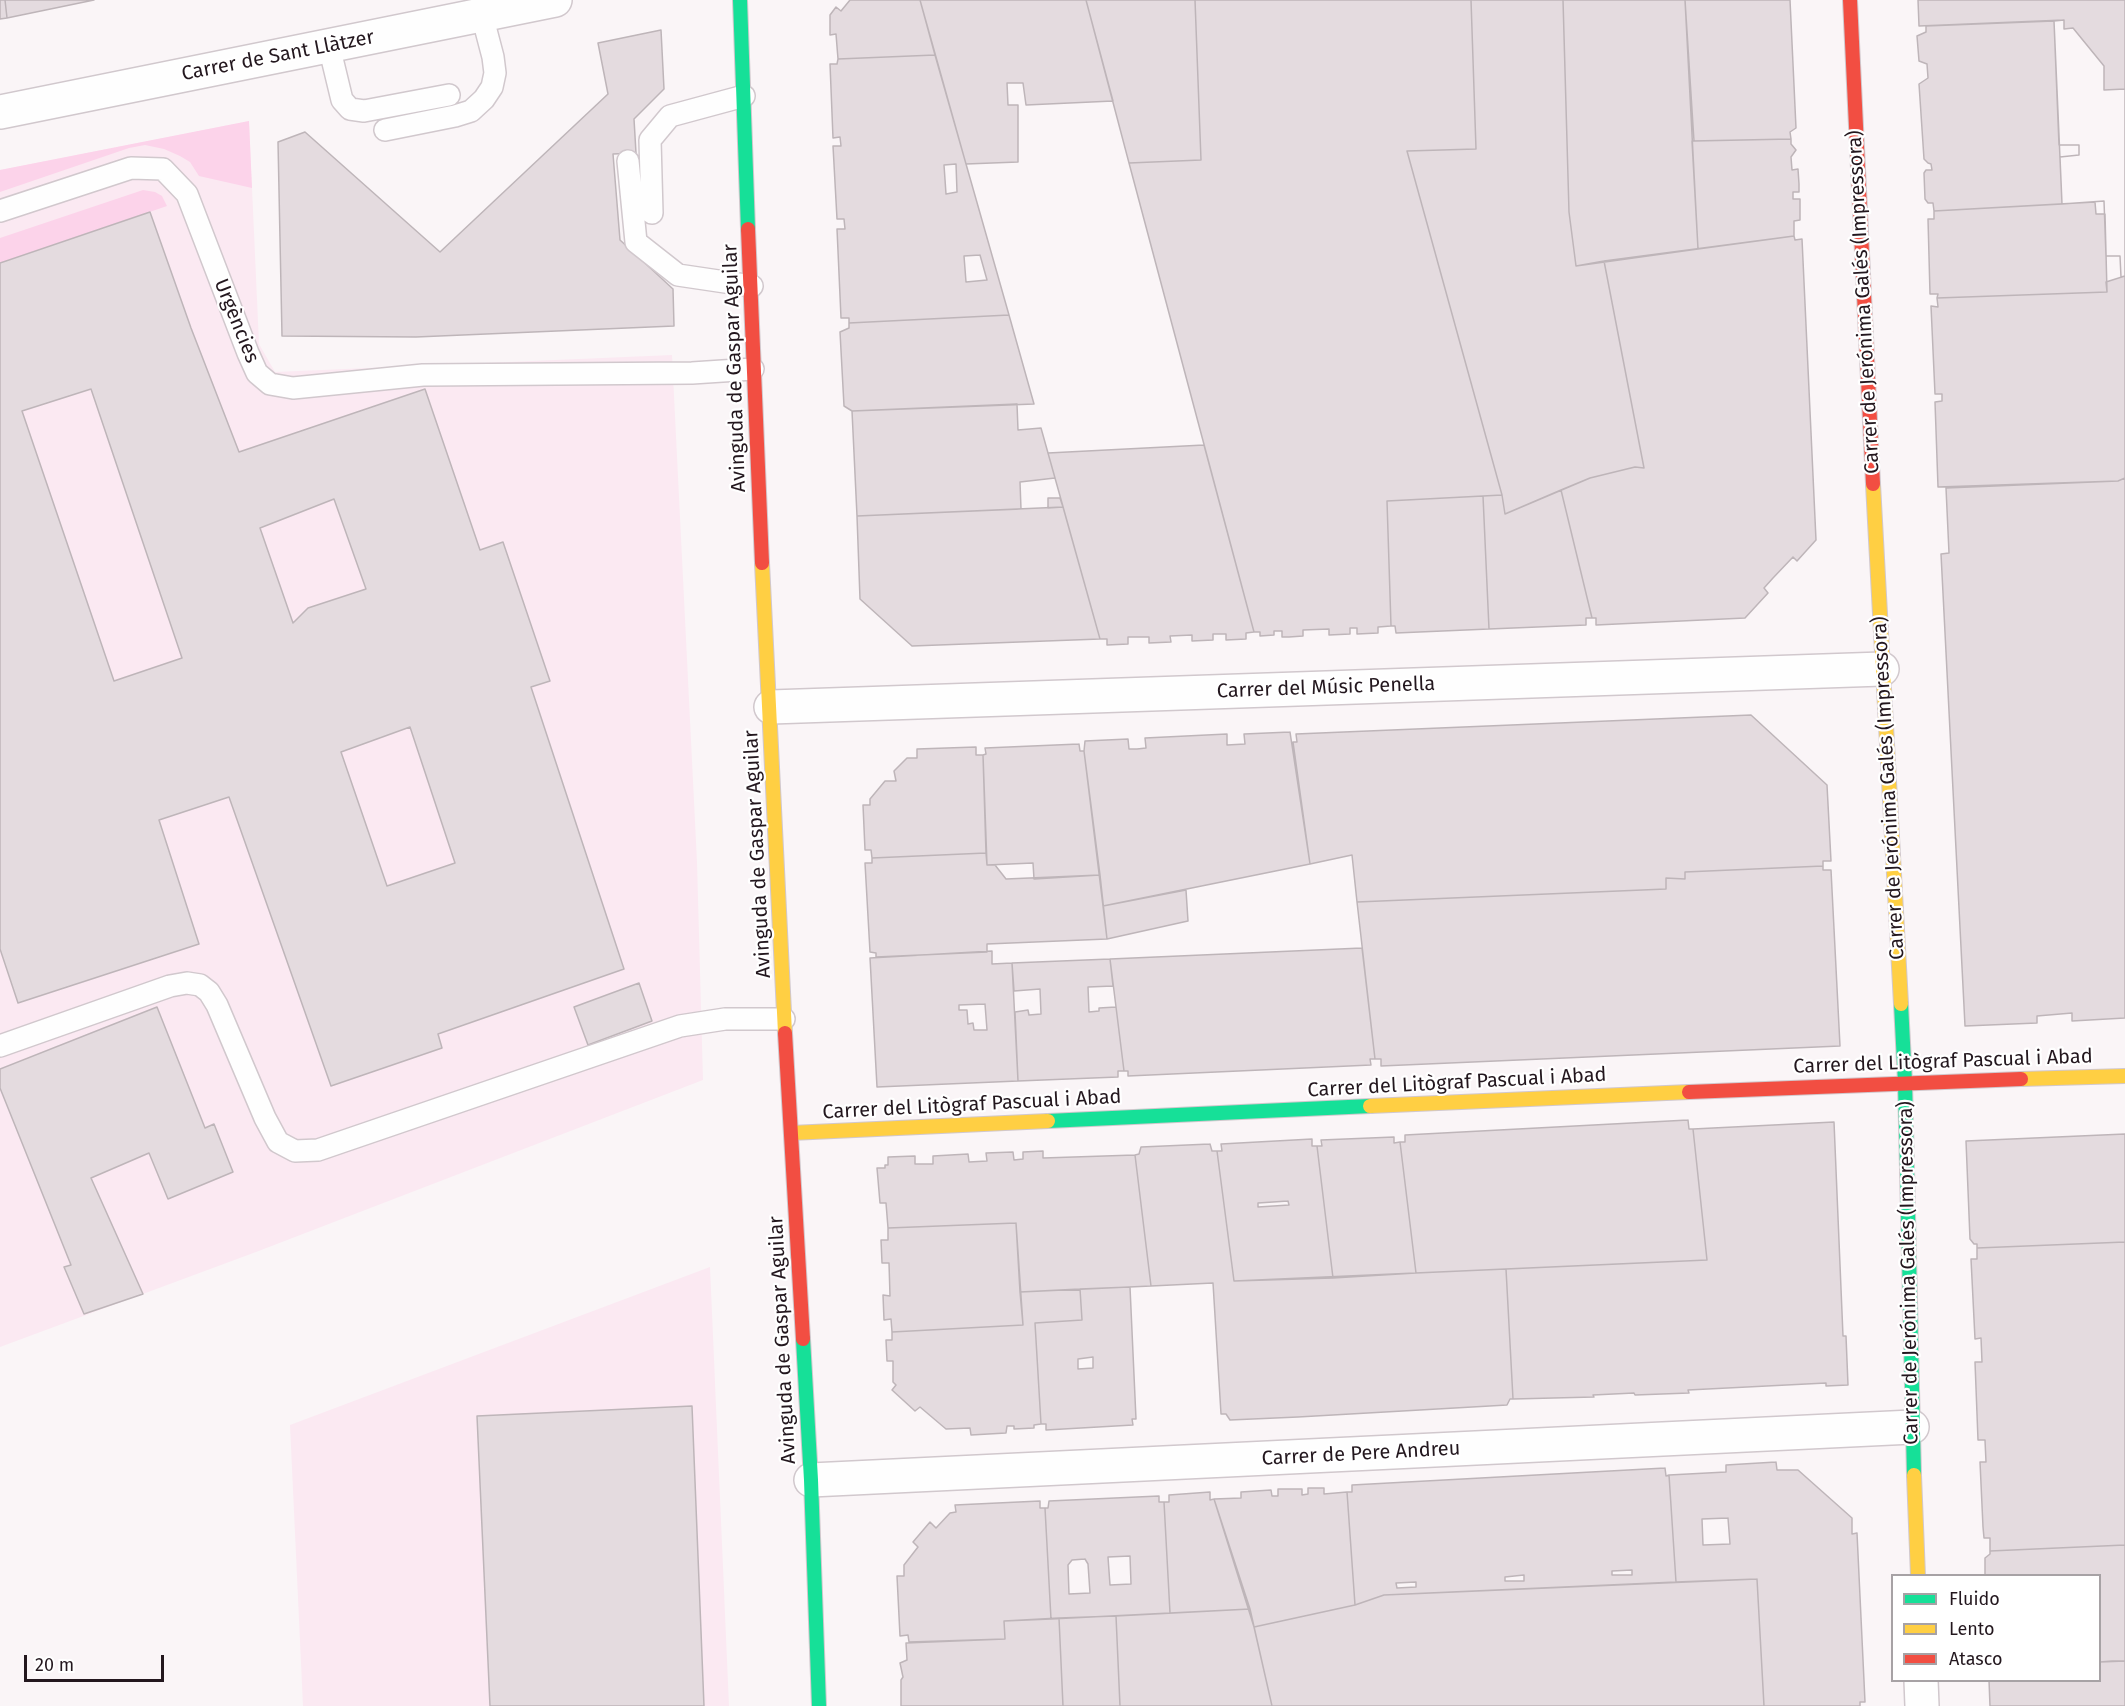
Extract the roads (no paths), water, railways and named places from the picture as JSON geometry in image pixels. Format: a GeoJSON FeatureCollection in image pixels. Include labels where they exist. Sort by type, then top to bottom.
{"type":"FeatureCollection","features":[{"type":"Feature","properties":{"kind":"street","name":"Carrer de Sant Llàtzer"},"geometry":{"type":"LineString","coordinates":[[0,112],[555,0]]}},
{"type":"Feature","properties":{"kind":"street","name":"Avinguda de Gaspar Aguilar"},"geometry":{"type":"LineString","coordinates":[[740,0],[752,286],[753,369],[771,707],[784,1019],[811,1480],[819,1706]]}},
{"type":"Feature","properties":{"kind":"street","name":"Carrer de Jerónima Galés (Impressora)"},"geometry":{"type":"LineString","coordinates":[[1850,0],[1882,669],[1905,1082],[1912,1427],[1918,1574]]}},
{"type":"Feature","properties":{"kind":"street","name":"Carrer del Músic Penella"},"geometry":{"type":"LineString","coordinates":[[771,707],[1882,669]]}},
{"type":"Feature","properties":{"kind":"street","name":"Carrer del Litògraf Pascual i Abad"},"geometry":{"type":"LineString","coordinates":[[791,1133],[1905,1082],[2125,1076]]}},
{"type":"Feature","properties":{"kind":"street","name":"Carrer de Pere Andreu"},"geometry":{"type":"LineString","coordinates":[[811,1480],[1912,1427]]}},
{"type":"Feature","properties":{"kind":"street"},"geometry":{"type":"LineString","coordinates":[[1922,1682],[1922,1706]]}},
{"type":"Feature","properties":{"kind":"lane"},"geometry":{"type":"LineString","coordinates":[[385,129],[455,116],[471,111],[484,99],[492,87],[495,73],[494,57],[482,15]]}},
{"type":"Feature","properties":{"kind":"lane"},"geometry":{"type":"LineString","coordinates":[[329,45],[342,100],[350,109],[364,111],[449,95]]}},
{"type":"Feature","properties":{"kind":"lane"},"geometry":{"type":"LineString","coordinates":[[652,213],[650,140],[670,116],[744,96]]}},
{"type":"Feature","properties":{"kind":"lane"},"geometry":{"type":"LineString","coordinates":[[628,161],[636,242],[678,275],[752,286]]}},
{"type":"Feature","properties":{"kind":"lane","name":"Urgències"},"geometry":{"type":"LineString","coordinates":[[0,211],[131,168],[163,170],[188,195],[248,353],[257,373],[270,384],[293,388],[423,375],[753,369]]}},
{"type":"Feature","properties":{"kind":"lane"},"geometry":{"type":"LineString","coordinates":[[0,1046],[170,986],[187,983],[200,985],[217,1005],[278,1142],[296,1151],[318,1150],[680,1026],[724,1019],[784,1019]]}}]}
